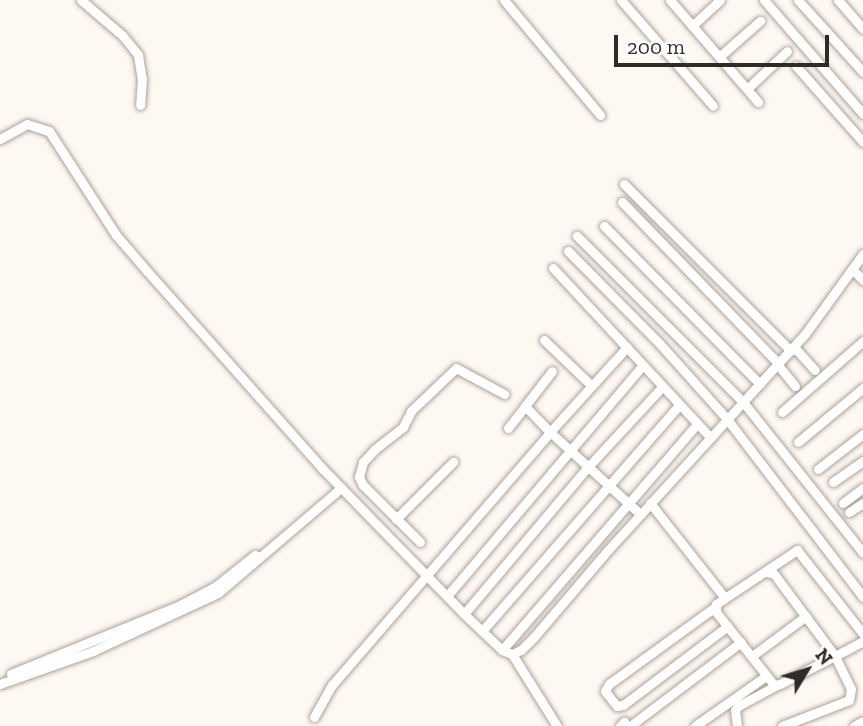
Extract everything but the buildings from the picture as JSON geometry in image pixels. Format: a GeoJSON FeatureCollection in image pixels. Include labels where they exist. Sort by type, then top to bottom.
{"type":"FeatureCollection","features":[{"type":"Feature","properties":{"kind":"street"},"geometry":{"type":"LineString","coordinates":[[81,0],[122,35],[138,55],[142,79],[139,105]]}},
{"type":"Feature","properties":{"kind":"street"},"geometry":{"type":"LineString","coordinates":[[504,0],[600,115]]}},
{"type":"Feature","properties":{"kind":"street"},"geometry":{"type":"LineString","coordinates":[[621,0],[713,106]]}},
{"type":"Feature","properties":{"kind":"street"},"geometry":{"type":"LineString","coordinates":[[670,0],[758,102]]}},
{"type":"Feature","properties":{"kind":"street"},"geometry":{"type":"LineString","coordinates":[[692,26],[720,0]]}},
{"type":"Feature","properties":{"kind":"street"},"geometry":{"type":"LineString","coordinates":[[764,0],[863,114]]}},
{"type":"Feature","properties":{"kind":"street"},"geometry":{"type":"LineString","coordinates":[[798,0],[863,72]]}},
{"type":"Feature","properties":{"kind":"street"},"geometry":{"type":"LineString","coordinates":[[838,0],[863,29]]}},
{"type":"Feature","properties":{"kind":"street"},"geometry":{"type":"LineString","coordinates":[[719,57],[760,21]]}},
{"type":"Feature","properties":{"kind":"street"},"geometry":{"type":"LineString","coordinates":[[747,89],[787,51]]}},
{"type":"Feature","properties":{"kind":"street"},"geometry":{"type":"LineString","coordinates":[[796,66],[863,142]]}},
{"type":"Feature","properties":{"kind":"street"},"geometry":{"type":"LineString","coordinates":[[0,139],[27,124],[49,131],[116,235],[339,486],[464,614],[507,652],[557,726]]}},
{"type":"Feature","properties":{"kind":"street"},"geometry":{"type":"LineString","coordinates":[[624,184],[815,370]]}},
{"type":"Feature","properties":{"kind":"street"},"geometry":{"type":"LineString","coordinates":[[622,202],[795,386]]}},
{"type":"Feature","properties":{"kind":"street"},"geometry":{"type":"LineString","coordinates":[[604,226],[760,384]]}},
{"type":"Feature","properties":{"kind":"street"},"geometry":{"type":"LineString","coordinates":[[577,236],[743,402],[863,554]]}},
{"type":"Feature","properties":{"kind":"street"},"geometry":{"type":"LineString","coordinates":[[568,251],[660,344],[727,419],[863,597]]}},
{"type":"Feature","properties":{"kind":"street"},"geometry":{"type":"LineString","coordinates":[[507,652],[534,637],[640,514],[793,349],[863,254]]}},
{"type":"Feature","properties":{"kind":"street"},"geometry":{"type":"LineString","coordinates":[[553,268],[710,437]]}},
{"type":"Feature","properties":{"kind":"street"},"geometry":{"type":"LineString","coordinates":[[852,269],[863,279]]}},
{"type":"Feature","properties":{"kind":"street"},"geometry":{"type":"LineString","coordinates":[[544,340],[592,386]]}},
{"type":"Feature","properties":{"kind":"street"},"geometry":{"type":"LineString","coordinates":[[782,412],[863,341]]}},
{"type":"Feature","properties":{"kind":"street"},"geometry":{"type":"LineString","coordinates":[[314,717],[332,685],[550,432],[627,347]]}},
{"type":"Feature","properties":{"kind":"street"},"geometry":{"type":"LineString","coordinates":[[447,596],[642,366]]}},
{"type":"Feature","properties":{"kind":"street"},"geometry":{"type":"LineString","coordinates":[[420,542],[363,485],[359,470],[375,449],[403,427],[411,411],[456,368],[504,394]]}},
{"type":"Feature","properties":{"kind":"street"},"geometry":{"type":"LineString","coordinates":[[508,428],[552,371]]}},
{"type":"Feature","properties":{"kind":"street"},"geometry":{"type":"LineString","coordinates":[[464,614],[587,468],[662,387]]}},
{"type":"Feature","properties":{"kind":"street"},"geometry":{"type":"LineString","coordinates":[[798,442],[863,388]]}},
{"type":"Feature","properties":{"kind":"street"},"geometry":{"type":"LineString","coordinates":[[482,631],[607,484],[679,405]]}},
{"type":"Feature","properties":{"kind":"street"},"geometry":{"type":"LineString","coordinates":[[524,406],[587,468],[640,514]]}},
{"type":"Feature","properties":{"kind":"street"},"geometry":{"type":"LineString","coordinates":[[507,652],[628,502],[697,424]]}},
{"type":"Feature","properties":{"kind":"street"},"geometry":{"type":"LineString","coordinates":[[818,469],[863,434]]}},
{"type":"Feature","properties":{"kind":"street"},"geometry":{"type":"LineString","coordinates":[[833,482],[863,461]]}},
{"type":"Feature","properties":{"kind":"street"},"geometry":{"type":"LineString","coordinates":[[396,519],[453,462]]}},
{"type":"Feature","properties":{"kind":"street"},"geometry":{"type":"LineString","coordinates":[[0,679],[113,634],[216,586],[339,486]]}},
{"type":"Feature","properties":{"kind":"street"},"geometry":{"type":"LineString","coordinates":[[0,684],[93,651],[218,593],[339,486]]}},
{"type":"Feature","properties":{"kind":"street"},"geometry":{"type":"LineString","coordinates":[[843,503],[863,488]]}},
{"type":"Feature","properties":{"kind":"street"},"geometry":{"type":"LineString","coordinates":[[650,503],[725,598]]}},
{"type":"Feature","properties":{"kind":"street"},"geometry":{"type":"LineString","coordinates":[[849,512],[863,503]]}},
{"type":"Feature","properties":{"kind":"street"},"geometry":{"type":"LineString","coordinates":[[376,523],[388,511]]}},
{"type":"Feature","properties":{"kind":"street"},"geometry":{"type":"LineString","coordinates":[[728,626],[623,705],[617,706],[605,691],[610,684],[725,598],[797,550],[863,634]]}},
{"type":"Feature","properties":{"kind":"street"},"geometry":{"type":"LineString","coordinates":[[767,572],[775,574],[835,656],[852,696],[849,700],[782,726]]}},
{"type":"Feature","properties":{"kind":"street"},"geometry":{"type":"LineString","coordinates":[[715,607],[766,676],[777,685]]}},
{"type":"Feature","properties":{"kind":"street"},"geometry":{"type":"LineString","coordinates":[[752,656],[806,616]]}},
{"type":"Feature","properties":{"kind":"street"},"geometry":{"type":"LineString","coordinates":[[695,726],[740,700],[777,685],[863,641]]}},
{"type":"Feature","properties":{"kind":"street"},"geometry":{"type":"LineString","coordinates":[[625,725],[741,642]]}},
{"type":"Feature","properties":{"kind":"street"},"geometry":{"type":"LineString","coordinates":[[737,726],[735,710],[740,700],[766,676]]}},
{"type":"Feature","properties":{"kind":"street"},"geometry":{"type":"LineString","coordinates":[[853,726],[863,721]]}}]}
